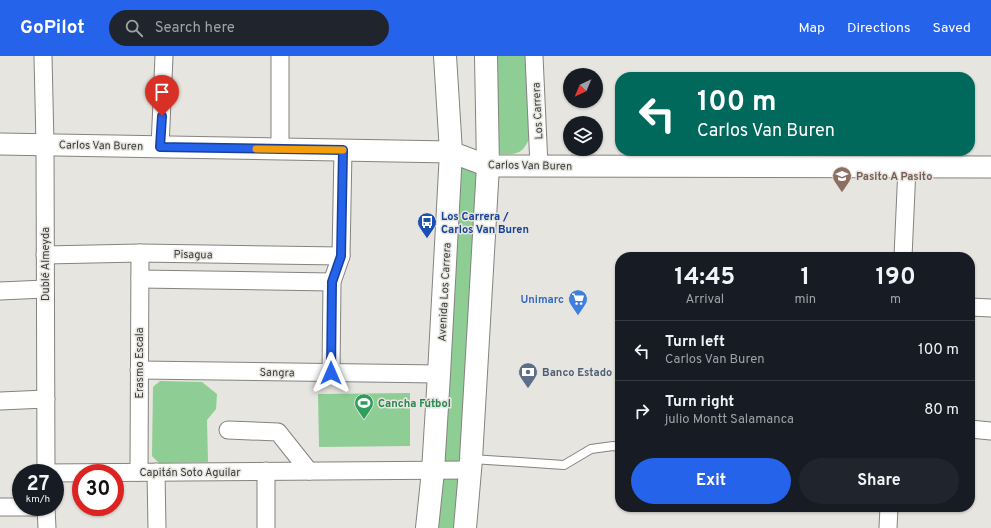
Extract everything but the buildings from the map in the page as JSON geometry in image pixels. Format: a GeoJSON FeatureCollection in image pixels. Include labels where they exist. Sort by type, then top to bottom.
{"type":"FeatureCollection","features":[{"type":"Feature","properties":{"kind":"main road","name":"Avenida Los Carrera"},"geometry":{"type":"LineString","coordinates":[[427,528],[433,471],[451,152],[445,56]]}},
{"type":"Feature","properties":{"kind":"main road"},"geometry":{"type":"LineString","coordinates":[[465,528],[471,464],[488,166],[486,56]]}},
{"type":"Feature","properties":{"kind":"street","name":"Dublé Almeyda"},"geometry":{"type":"LineString","coordinates":[[43,56],[45,144],[46,464]]}},
{"type":"Feature","properties":{"kind":"street"},"geometry":{"type":"LineString","coordinates":[[160,147],[164,56]]}},
{"type":"Feature","properties":{"kind":"street"},"geometry":{"type":"LineString","coordinates":[[280,56],[280,149]]}},
{"type":"Feature","properties":{"kind":"street","name":"Los Carrera"},"geometry":{"type":"LineString","coordinates":[[534,56],[540,166]]}},
{"type":"Feature","properties":{"kind":"street","name":"Carlos Van Buren"},"geometry":{"type":"LineString","coordinates":[[0,144],[451,152],[488,166],[991,167]]}},
{"type":"Feature","properties":{"kind":"street"},"geometry":{"type":"LineString","coordinates":[[331,373],[332,282],[341,256],[343,150]]}},
{"type":"Feature","properties":{"kind":"street"},"geometry":{"type":"LineString","coordinates":[[903,252],[907,167]]}},
{"type":"Feature","properties":{"kind":"street","name":"Pisagua"},"geometry":{"type":"LineString","coordinates":[[45,255],[140,253],[341,256]]}},
{"type":"Feature","properties":{"kind":"street","name":"Erasmo Escala"},"geometry":{"type":"LineString","coordinates":[[139,472],[140,253]]}},
{"type":"Feature","properties":{"kind":"street"},"geometry":{"type":"LineString","coordinates":[[140,279],[332,282]]}},
{"type":"Feature","properties":{"kind":"street"},"geometry":{"type":"LineString","coordinates":[[0,291],[45,289]]}},
{"type":"Feature","properties":{"kind":"street"},"geometry":{"type":"LineString","coordinates":[[975,307],[991,308]]}},
{"type":"Feature","properties":{"kind":"street","name":"Sangra"},"geometry":{"type":"LineString","coordinates":[[139,370],[439,374]]}},
{"type":"Feature","properties":{"kind":"street"},"geometry":{"type":"LineString","coordinates":[[0,401],[46,399]]}},
{"type":"Feature","properties":{"kind":"street"},"geometry":{"type":"LineString","coordinates":[[975,429],[991,431]]}},
{"type":"Feature","properties":{"kind":"street"},"geometry":{"type":"LineString","coordinates":[[228,430],[278,432],[309,471]]}},
{"type":"Feature","properties":{"kind":"street","name":"Capitán Soto Aguilar"},"geometry":{"type":"LineString","coordinates":[[64,473],[433,471],[471,464]]}},
{"type":"Feature","properties":{"kind":"street"},"geometry":{"type":"LineString","coordinates":[[156,472],[157,528]]}},
{"type":"Feature","properties":{"kind":"street"},"geometry":{"type":"LineString","coordinates":[[266,472],[266,528]]}},
{"type":"Feature","properties":{"kind":"street"},"geometry":{"type":"LineString","coordinates":[[0,507],[12,507]]}},
{"type":"Feature","properties":{"kind":"street"},"geometry":{"type":"LineString","coordinates":[[888,528],[889,512]]}},
{"type":"Feature","properties":{"kind":"street"},"geometry":{"type":"LineString","coordinates":[[46,516],[47,528]]}},
{"type":"Feature","properties":{"kind":"lane"},"geometry":{"type":"LineString","coordinates":[[471,464],[564,465],[591,449],[615,446]]}},
{"type":"Feature","properties":{"kind":"green space"},"geometry":{"type":"Polygon","coordinates":[[[492,56],[527,56],[530,137],[525,147],[516,153],[500,154],[497,147],[492,56]]]}},
{"type":"Feature","properties":{"kind":"green space"},"geometry":{"type":"Polygon","coordinates":[[[454,162],[483,170],[460,528],[432,528],[454,162]]]}},
{"type":"Feature","properties":{"kind":"green space"},"geometry":{"type":"Polygon","coordinates":[[[160,381],[202,382],[217,394],[216,409],[207,420],[208,462],[159,463],[152,456],[153,387],[160,381]]]}},
{"type":"Feature","properties":{"kind":"green space","name":"Cancha Fútbol"},"geometry":{"type":"Polygon","coordinates":[[[410,393],[410,446],[319,447],[318,394],[410,393]]]}},
{"type":"Feature","properties":{"kind":"slow traffic"},"geometry":{"type":"LineString","coordinates":[[256,149],[343,150]]}},
{"type":"Feature","properties":{"kind":"place","name":"Pasito A Pasito"},"geometry":{"type":"Point","coordinates":[842,193]}},
{"type":"Feature","properties":{"kind":"place","name":"Los Carrera / Carlos Van Buren"},"geometry":{"type":"Point","coordinates":[427,239]}},
{"type":"Feature","properties":{"kind":"place","name":"Unimarc"},"geometry":{"type":"Point","coordinates":[578,316]}},
{"type":"Feature","properties":{"kind":"place","name":"Banco Estado"},"geometry":{"type":"Point","coordinates":[528,389]}},
{"type":"Feature","properties":{"kind":"place","name":"Cancha Fútbol"},"geometry":{"type":"Point","coordinates":[364,420]}},
{"type":"Feature","properties":{"kind":"route"},"geometry":{"type":"LineString","coordinates":[[162,116],[160,147],[343,150],[341,256],[332,282],[331,373]]}}]}
